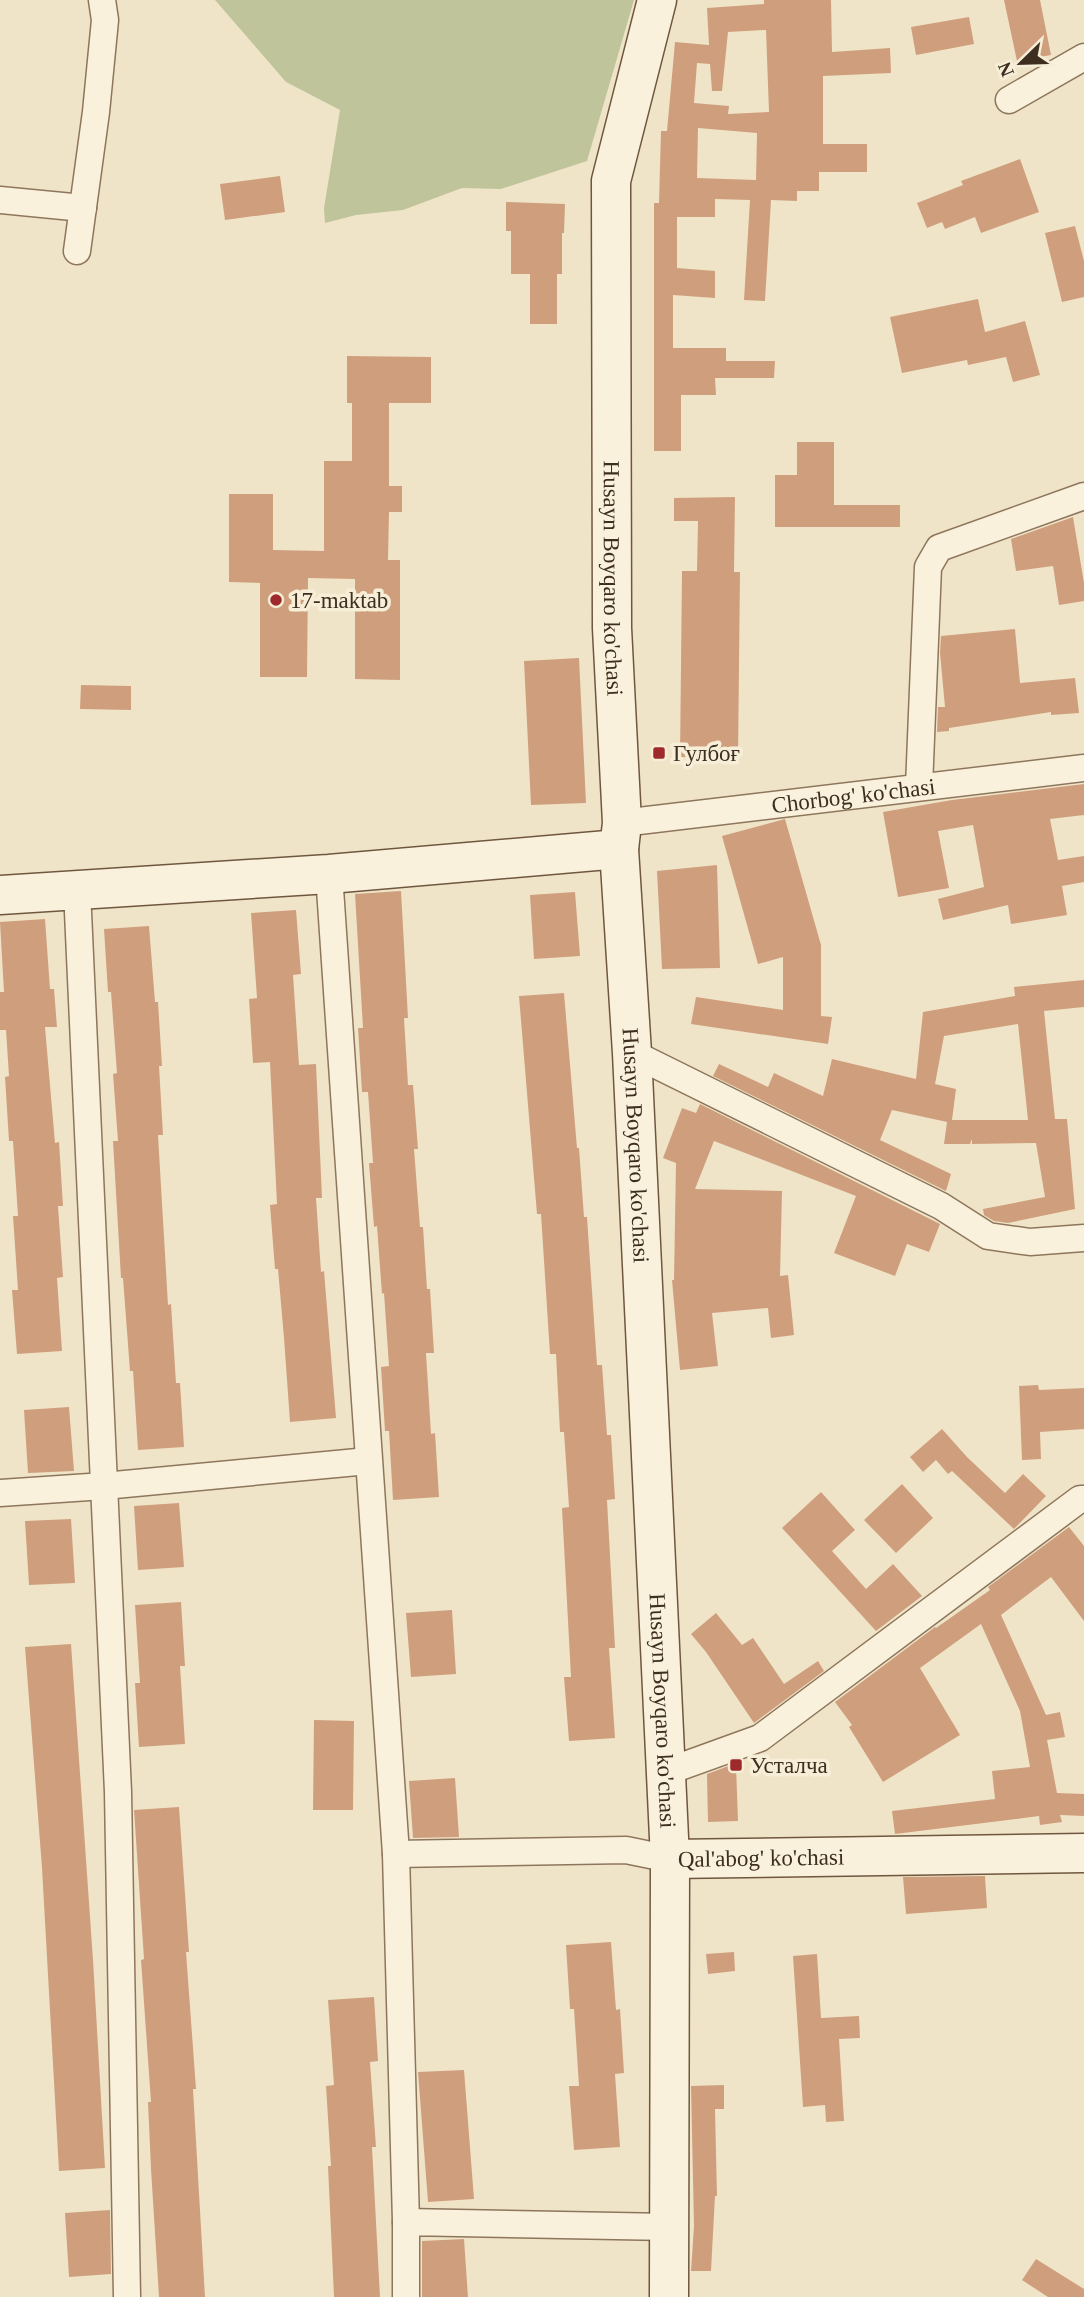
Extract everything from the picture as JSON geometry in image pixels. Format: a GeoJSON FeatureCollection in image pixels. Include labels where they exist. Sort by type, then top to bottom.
{"type":"FeatureCollection","features":[{"type":"Feature","properties":{"kind":"main road","name":"Husayn Boyqaro ko'chasi"},"geometry":{"type":"LineString","coordinates":[[657,0],[611,181],[612,628],[670,1859],[669,2297]]}},
{"type":"Feature","properties":{"kind":"main road"},"geometry":{"type":"LineString","coordinates":[[0,895],[329,873],[620,836]]}},
{"type":"Feature","properties":{"kind":"main road","name":"Qal'abog' ko'chasi"},"geometry":{"type":"LineString","coordinates":[[670,1859],[1084,1853]]}},
{"type":"Feature","properties":{"kind":"street"},"geometry":{"type":"LineString","coordinates":[[77,251],[104,33],[102,0]]}},
{"type":"Feature","properties":{"kind":"street"},"geometry":{"type":"LineString","coordinates":[[1009,100],[1084,57]]}},
{"type":"Feature","properties":{"kind":"street"},"geometry":{"type":"LineString","coordinates":[[0,200],[83,208]]}},
{"type":"Feature","properties":{"kind":"street"},"geometry":{"type":"LineString","coordinates":[[919,787],[928,566],[939,548],[1084,496]]}},
{"type":"Feature","properties":{"kind":"street","name":"Сhorbog' ko'chasi"},"geometry":{"type":"LineString","coordinates":[[620,836],[919,787],[1084,768]]}},
{"type":"Feature","properties":{"kind":"street"},"geometry":{"type":"LineString","coordinates":[[329,873],[396,1854],[406,2297]]}},
{"type":"Feature","properties":{"kind":"street"},"geometry":{"type":"LineString","coordinates":[[78,890],[118,1792],[127,2297]]}},
{"type":"Feature","properties":{"kind":"street"},"geometry":{"type":"LineString","coordinates":[[632,1054],[941,1206],[988,1236],[1030,1242],[1084,1238]]}},
{"type":"Feature","properties":{"kind":"street"},"geometry":{"type":"LineString","coordinates":[[0,1493],[368,1461]]}},
{"type":"Feature","properties":{"kind":"street"},"geometry":{"type":"LineString","coordinates":[[666,1772],[760,1738],[1080,1499],[1084,1499]]}},
{"type":"Feature","properties":{"kind":"street","name":"Qal'abog' ko'chasi"},"geometry":{"type":"LineString","coordinates":[[396,1854],[626,1850],[670,1859]]}},
{"type":"Feature","properties":{"kind":"street"},"geometry":{"type":"LineString","coordinates":[[406,2222],[669,2227]]}},
{"type":"Feature","properties":{"kind":"green space"},"geometry":{"type":"Polygon","coordinates":[[[215,0],[634,0],[587,161],[501,189],[462,188],[403,210],[356,215],[325,223],[324,208],[340,110],[286,82],[215,0]]]}},
{"type":"Feature","properties":{"kind":"building"},"geometry":{"type":"Polygon","coordinates":[[[764,0],[831,0],[832,52],[890,48],[891,73],[823,76],[823,144],[867,144],[867,172],[819,172],[819,191],[797,191],[797,201],[771,200],[765,301],[744,300],[750,200],[715,199],[715,217],[677,217],[677,268],[715,271],[715,298],[673,295],[673,348],[726,348],[726,361],[775,361],[774,378],[715,378],[716,395],[681,395],[681,451],[654,451],[654,203],[659,203],[661,131],[667,131],[675,42],[709,45],[707,8],[764,4],[764,0]],[[766,30],[728,32],[722,91],[712,91],[710,64],[697,63],[694,103],[729,106],[728,114],[769,112],[766,30]],[[698,128],[697,178],[756,180],[757,133],[698,128]]]}},
{"type":"Feature","properties":{"kind":"building"},"geometry":{"type":"Polygon","coordinates":[[[1004,0],[1040,0],[1051,55],[1017,61],[1004,0]]]}},
{"type":"Feature","properties":{"kind":"building"},"geometry":{"type":"Polygon","coordinates":[[[969,17],[974,44],[916,55],[911,27],[969,17]]]}},
{"type":"Feature","properties":{"kind":"building"},"geometry":{"type":"Polygon","coordinates":[[[1020,159],[1039,212],[981,233],[975,217],[945,229],[942,222],[927,228],[917,203],[963,185],[961,181],[1020,159]]]}},
{"type":"Feature","properties":{"kind":"building"},"geometry":{"type":"Polygon","coordinates":[[[280,176],[285,212],[225,220],[220,184],[280,176]]]}},
{"type":"Feature","properties":{"kind":"building"},"geometry":{"type":"Polygon","coordinates":[[[506,202],[565,204],[562,274],[557,274],[557,324],[530,324],[530,274],[511,274],[511,231],[506,231],[506,202]]]}},
{"type":"Feature","properties":{"kind":"building"},"geometry":{"type":"Polygon","coordinates":[[[1075,226],[1084,261],[1084,297],[1062,302],[1045,233],[1075,226]]]}},
{"type":"Feature","properties":{"kind":"building"},"geometry":{"type":"Polygon","coordinates":[[[978,299],[985,332],[1025,321],[1040,375],[1013,382],[1006,357],[968,365],[967,360],[902,373],[890,317],[978,299]]]}},
{"type":"Feature","properties":{"kind":"building"},"geometry":{"type":"Polygon","coordinates":[[[347,356],[431,357],[431,403],[389,403],[389,486],[402,486],[402,512],[389,512],[388,560],[400,560],[400,680],[355,679],[355,579],[308,578],[307,677],[260,677],[260,583],[229,582],[229,494],[273,494],[273,550],[324,551],[324,461],[352,461],[352,403],[347,403],[347,356]]]}},
{"type":"Feature","properties":{"kind":"building"},"geometry":{"type":"Polygon","coordinates":[[[797,442],[834,442],[834,505],[900,505],[900,527],[775,527],[775,475],[797,475],[797,442]]]}},
{"type":"Feature","properties":{"kind":"building"},"geometry":{"type":"Polygon","coordinates":[[[735,497],[734,572],[740,572],[738,758],[680,757],[682,571],[697,571],[698,521],[674,521],[674,498],[735,497]]]}},
{"type":"Feature","properties":{"kind":"building"},"geometry":{"type":"Polygon","coordinates":[[[1073,517],[1084,583],[1084,601],[1059,605],[1053,566],[1016,571],[1011,539],[1073,517]]]}},
{"type":"Feature","properties":{"kind":"building"},"geometry":{"type":"Polygon","coordinates":[[[1015,629],[1020,683],[1075,678],[1079,713],[1051,715],[1051,712],[937,732],[938,707],[945,707],[941,636],[1015,629]]]}},
{"type":"Feature","properties":{"kind":"building"},"geometry":{"type":"Polygon","coordinates":[[[579,658],[586,803],[531,805],[524,661],[579,658]]]}},
{"type":"Feature","properties":{"kind":"building"},"geometry":{"type":"Polygon","coordinates":[[[81,685],[131,686],[131,710],[80,709],[81,685]]]}},
{"type":"Feature","properties":{"kind":"building"},"geometry":{"type":"Polygon","coordinates":[[[1084,784],[1084,815],[1050,819],[1058,860],[1084,856],[1084,882],[1062,886],[1067,915],[1011,924],[1008,905],[943,920],[938,899],[984,887],[973,825],[938,831],[949,888],[898,897],[883,812],[952,800],[1084,784]]]}},
{"type":"Feature","properties":{"kind":"building"},"geometry":{"type":"Polygon","coordinates":[[[785,819],[821,945],[821,1016],[832,1017],[828,1044],[691,1024],[696,997],[783,1010],[783,957],[758,964],[722,836],[785,819]]]}},
{"type":"Feature","properties":{"kind":"building"},"geometry":{"type":"Polygon","coordinates":[[[717,865],[720,968],[662,969],[657,871],[717,865]]]}},
{"type":"Feature","properties":{"kind":"building"},"geometry":{"type":"Polygon","coordinates":[[[401,891],[408,1018],[404,1018],[408,1085],[413,1085],[418,1149],[414,1149],[420,1227],[423,1227],[427,1289],[430,1289],[434,1353],[426,1353],[431,1434],[435,1433],[439,1497],[393,1500],[389,1431],[385,1431],[381,1367],[389,1366],[384,1293],[382,1294],[377,1226],[374,1227],[369,1163],[373,1163],[368,1092],[362,1092],[358,1028],[363,1028],[355,894],[401,891]]]}},
{"type":"Feature","properties":{"kind":"building"},"geometry":{"type":"Polygon","coordinates":[[[575,892],[580,956],[534,959],[530,895],[575,892]]]}},
{"type":"Feature","properties":{"kind":"building"},"geometry":{"type":"Polygon","coordinates":[[[296,910],[301,974],[293,975],[299,1065],[316,1064],[322,1198],[316,1198],[336,1418],[290,1422],[270,1205],[277,1204],[270,1062],[253,1063],[249,999],[257,998],[251,913],[296,910]]]}},
{"type":"Feature","properties":{"kind":"building"},"geometry":{"type":"Polygon","coordinates":[[[45,919],[50,989],[54,989],[57,1027],[45,1027],[55,1143],[59,1142],[63,1206],[58,1206],[63,1277],[57,1278],[62,1351],[17,1354],[12,1290],[18,1290],[13,1216],[18,1216],[13,1141],[9,1141],[5,1077],[9,1076],[6,1030],[0,1030],[0,992],[4,992],[0,922],[45,919]]]}},
{"type":"Feature","properties":{"kind":"building"},"geometry":{"type":"Polygon","coordinates":[[[149,926],[162,1066],[159,1066],[163,1135],[158,1135],[168,1305],[171,1304],[176,1383],[180,1383],[184,1447],[138,1450],[133,1371],[130,1371],[121,1278],[113,1141],[118,1141],[113,1074],[117,1073],[104,929],[149,926]]]}},
{"type":"Feature","properties":{"kind":"building"},"geometry":{"type":"Polygon","coordinates":[[[1084,980],[1084,1007],[1044,1011],[1055,1119],[1067,1119],[1075,1209],[1008,1223],[994,1221],[984,1215],[983,1209],[1045,1197],[1036,1143],[972,1144],[972,1139],[970,1144],[944,1144],[947,1122],[892,1110],[880,1140],[951,1174],[946,1191],[713,1076],[719,1064],[768,1087],[774,1073],[823,1096],[832,1059],[916,1079],[923,1012],[1015,996],[1014,987],[1084,980]],[[1018,1024],[944,1036],[935,1084],[956,1089],[952,1120],[1028,1120],[1018,1024]]]}},
{"type":"Feature","properties":{"kind":"building"},"geometry":{"type":"Polygon","coordinates":[[[564,993],[584,1217],[587,1217],[597,1365],[602,1365],[607,1435],[611,1435],[615,1499],[607,1500],[615,1648],[609,1648],[615,1738],[569,1741],[564,1677],[571,1677],[562,1508],[569,1507],[564,1432],[560,1432],[556,1354],[550,1354],[541,1214],[537,1214],[519,996],[564,993]]]}},
{"type":"Feature","properties":{"kind":"building"},"geometry":{"type":"Polygon","coordinates":[[[700,1104],[940,1224],[929,1252],[907,1244],[895,1276],[834,1253],[856,1196],[714,1141],[695,1189],[782,1191],[780,1276],[788,1275],[794,1335],[771,1338],[768,1308],[712,1313],[718,1366],[680,1370],[672,1280],[676,1163],[663,1158],[682,1108],[696,1113],[700,1104]]]}},
{"type":"Feature","properties":{"kind":"building"},"geometry":{"type":"Polygon","coordinates":[[[1038,1385],[1039,1390],[1084,1388],[1084,1429],[1040,1432],[1041,1459],[1022,1460],[1019,1386],[1038,1385]]]}},
{"type":"Feature","properties":{"kind":"building"},"geometry":{"type":"Polygon","coordinates":[[[69,1407],[74,1471],[28,1473],[24,1410],[69,1407]]]}},
{"type":"Feature","properties":{"kind":"building"},"geometry":{"type":"Polygon","coordinates":[[[942,1429],[1005,1493],[1023,1474],[1046,1496],[1014,1529],[952,1471],[948,1474],[936,1460],[923,1472],[910,1457],[942,1429]]]}},
{"type":"Feature","properties":{"kind":"building"},"geometry":{"type":"Polygon","coordinates":[[[902,1484],[933,1518],[896,1553],[864,1520],[902,1484]]]}},
{"type":"Feature","properties":{"kind":"building"},"geometry":{"type":"Polygon","coordinates":[[[821,1492],[855,1530],[832,1551],[866,1589],[893,1564],[922,1596],[876,1631],[782,1528],[821,1492]]]}},
{"type":"Feature","properties":{"kind":"building"},"geometry":{"type":"Polygon","coordinates":[[[179,1503],[184,1567],[138,1570],[134,1506],[179,1503]]]}},
{"type":"Feature","properties":{"kind":"building"},"geometry":{"type":"Polygon","coordinates":[[[71,1519],[75,1583],[29,1585],[25,1521],[71,1519]]]}},
{"type":"Feature","properties":{"kind":"building"},"geometry":{"type":"Polygon","coordinates":[[[1069,1527],[1084,1546],[1084,1621],[1051,1577],[1001,1615],[1046,1715],[1060,1712],[1065,1737],[1047,1740],[1057,1793],[1084,1794],[1084,1816],[1060,1815],[1062,1822],[1040,1825],[1039,1816],[895,1834],[892,1811],[995,1799],[992,1771],[1030,1767],[1020,1711],[981,1624],[920,1668],[960,1735],[883,1782],[849,1727],[852,1725],[835,1702],[935,1627],[990,1590],[988,1587],[1069,1527]]]}},
{"type":"Feature","properties":{"kind":"building"},"geometry":{"type":"Polygon","coordinates":[[[181,1602],[185,1666],[180,1666],[185,1744],[139,1747],[135,1683],[140,1683],[135,1605],[181,1602]]]}},
{"type":"Feature","properties":{"kind":"building"},"geometry":{"type":"Polygon","coordinates":[[[452,1610],[456,1674],[411,1677],[406,1613],[452,1610]]]}},
{"type":"Feature","properties":{"kind":"building"},"geometry":{"type":"Polygon","coordinates":[[[716,1613],[742,1645],[753,1638],[784,1684],[818,1661],[824,1671],[754,1723],[691,1634],[716,1613]]]}},
{"type":"Feature","properties":{"kind":"building"},"geometry":{"type":"Polygon","coordinates":[[[71,1644],[105,2168],[59,2171],[42,1868],[25,1647],[71,1644]]]}},
{"type":"Feature","properties":{"kind":"building"},"geometry":{"type":"Polygon","coordinates":[[[314,1720],[354,1721],[353,1810],[313,1810],[314,1720]]]}},
{"type":"Feature","properties":{"kind":"building"},"geometry":{"type":"Polygon","coordinates":[[[736,1765],[738,1821],[708,1822],[707,1774],[736,1765]]]}},
{"type":"Feature","properties":{"kind":"building"},"geometry":{"type":"Polygon","coordinates":[[[455,1778],[459,1837],[413,1838],[409,1781],[455,1778]]]}},
{"type":"Feature","properties":{"kind":"building"},"geometry":{"type":"Polygon","coordinates":[[[179,1807],[189,1952],[186,1952],[196,2089],[193,2089],[205,2297],[159,2297],[151,2169],[148,2102],[151,2102],[134,1810],[179,1807]]]}},
{"type":"Feature","properties":{"kind":"building"},"geometry":{"type":"Polygon","coordinates":[[[985,1876],[987,1908],[906,1914],[903,1877],[985,1876]]]}},
{"type":"Feature","properties":{"kind":"building"},"geometry":{"type":"Polygon","coordinates":[[[611,1942],[616,2010],[620,2009],[624,2073],[615,2074],[620,2147],[574,2150],[569,2086],[579,2086],[566,1945],[611,1942]]]}},
{"type":"Feature","properties":{"kind":"building"},"geometry":{"type":"Polygon","coordinates":[[[734,1952],[735,1971],[708,1974],[706,1954],[734,1952]]]}},
{"type":"Feature","properties":{"kind":"building"},"geometry":{"type":"Polygon","coordinates":[[[817,1954],[821,2018],[859,2016],[860,2038],[839,2039],[844,2121],[826,2122],[825,2105],[803,2107],[793,1956],[817,1954]]]}},
{"type":"Feature","properties":{"kind":"building"},"geometry":{"type":"Polygon","coordinates":[[[374,1997],[378,2061],[370,2062],[376,2147],[372,2147],[380,2297],[334,2297],[326,2086],[334,2085],[328,2000],[374,1997]]]}},
{"type":"Feature","properties":{"kind":"building"},"geometry":{"type":"Polygon","coordinates":[[[464,2070],[474,2199],[428,2202],[418,2072],[464,2070]]]}},
{"type":"Feature","properties":{"kind":"building"},"geometry":{"type":"Polygon","coordinates":[[[724,2085],[724,2109],[715,2109],[717,2196],[711,2271],[691,2271],[694,2226],[691,2086],[724,2085]]]}},
{"type":"Feature","properties":{"kind":"building"},"geometry":{"type":"Polygon","coordinates":[[[110,2210],[111,2274],[69,2277],[65,2213],[110,2210]]]}},
{"type":"Feature","properties":{"kind":"building"},"geometry":{"type":"Polygon","coordinates":[[[464,2239],[468,2297],[422,2297],[422,2241],[464,2239]]]}},
{"type":"Feature","properties":{"kind":"building"},"geometry":{"type":"Polygon","coordinates":[[[1036,2259],[1084,2289],[1084,2297],[1048,2297],[1022,2280],[1036,2259]]]}},
{"type":"Feature","properties":{"kind":"place","name":"17-maktab"},"geometry":{"type":"Point","coordinates":[276,600]}},
{"type":"Feature","properties":{"kind":"place","name":"Гулбоғ"},"geometry":{"type":"Point","coordinates":[659,753]}},
{"type":"Feature","properties":{"kind":"place","name":"Усталча"},"geometry":{"type":"Point","coordinates":[736,1765]}}]}
